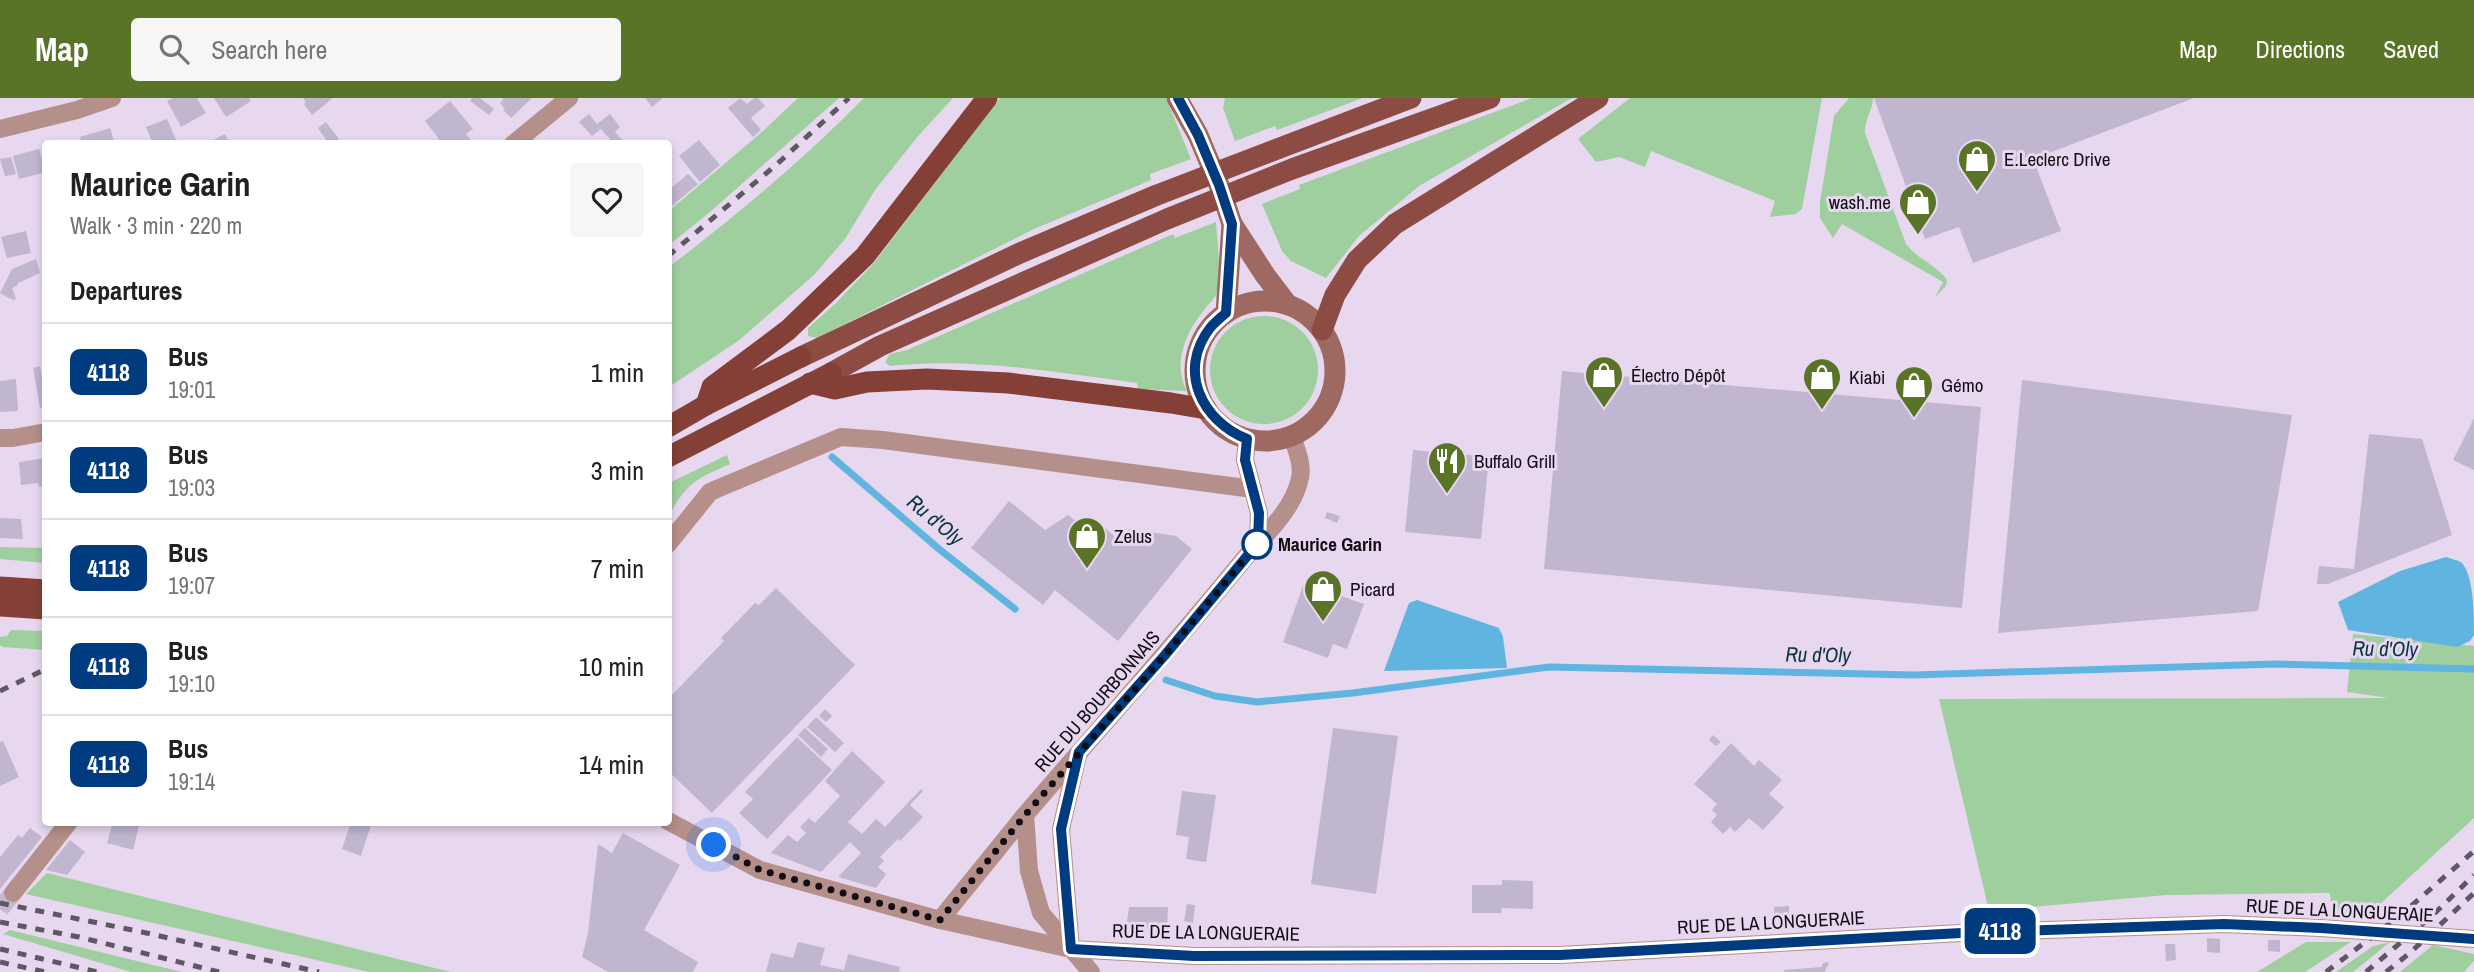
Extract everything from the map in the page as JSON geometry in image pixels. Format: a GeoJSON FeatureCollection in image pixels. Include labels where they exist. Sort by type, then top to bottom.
{"type":"FeatureCollection","features":[{"type":"Feature","properties":{"kind":"highway"},"geometry":{"type":"LineString","coordinates":[[706,405],[712,387],[788,330],[865,256],[987,98]]}},
{"type":"Feature","properties":{"kind":"highway"},"geometry":{"type":"LineString","coordinates":[[672,425],[801,357]]}},
{"type":"Feature","properties":{"kind":"highway"},"geometry":{"type":"LineString","coordinates":[[672,455],[831,373]]}},
{"type":"Feature","properties":{"kind":"highway"},"geometry":{"type":"LineString","coordinates":[[810,383],[835,389],[867,382],[927,379],[1008,383],[1206,409]]}},
{"type":"Feature","properties":{"kind":"highway"},"geometry":{"type":"LineString","coordinates":[[0,587],[42,590]]}},
{"type":"Feature","properties":{"kind":"highway"},"geometry":{"type":"LineString","coordinates":[[0,606],[42,609]]}},
{"type":"Feature","properties":{"kind":"main road"},"geometry":{"type":"LineString","coordinates":[[1177,98],[1198,135],[1232,224],[1287,304]]}},
{"type":"Feature","properties":{"kind":"main road"},"geometry":{"type":"LineString","coordinates":[[1191,98],[1198,135]]}},
{"type":"Feature","properties":{"kind":"main road"},"geometry":{"type":"LineString","coordinates":[[801,357],[1020,253],[1283,145],[1411,98]]}},
{"type":"Feature","properties":{"kind":"main road"},"geometry":{"type":"LineString","coordinates":[[831,373],[880,346],[1167,219],[1292,169],[1490,98]]}},
{"type":"Feature","properties":{"kind":"main road"},"geometry":{"type":"LineString","coordinates":[[1322,330],[1335,295],[1357,260],[1395,224],[1598,98]]}},
{"type":"Feature","properties":{"kind":"main road"},"geometry":{"type":"LineString","coordinates":[[1226,313],[1232,224]]}},
{"type":"Feature","properties":{"kind":"main road"},"geometry":{"type":"LineString","coordinates":[[1255,301],[1287,304],[1307,314],[1322,330],[1331,346],[1335,383],[1329,401],[1307,428],[1277,440],[1247,439],[1231,433],[1206,409],[1197,389],[1195,368],[1199,346],[1210,328],[1226,313],[1255,301]]}},
{"type":"Feature","properties":{"kind":"street"},"geometry":{"type":"LineString","coordinates":[[0,129],[77,110],[112,98]]}},
{"type":"Feature","properties":{"kind":"street"},"geometry":{"type":"LineString","coordinates":[[518,140],[569,98]]}},
{"type":"Feature","properties":{"kind":"street"},"geometry":{"type":"LineString","coordinates":[[0,438],[42,433]]}},
{"type":"Feature","properties":{"kind":"street","name":"RUE DU BOURBONNAIS"},"geometry":{"type":"LineString","coordinates":[[940,920],[1025,815],[1275,524],[1286,508],[1301,475],[1299,456],[1292,436]]}},
{"type":"Feature","properties":{"kind":"street"},"geometry":{"type":"LineString","coordinates":[[672,539],[710,492],[841,437],[883,440],[1253,489]]}},
{"type":"Feature","properties":{"kind":"street"},"geometry":{"type":"LineString","coordinates":[[1247,439],[1245,460],[1259,513],[1258,543]]}},
{"type":"Feature","properties":{"kind":"street"},"geometry":{"type":"LineString","coordinates":[[1071,949],[1061,829],[1079,752]]}},
{"type":"Feature","properties":{"kind":"street"},"geometry":{"type":"LineString","coordinates":[[1025,815],[1029,871],[1041,913],[1091,972]]}},
{"type":"Feature","properties":{"kind":"street","name":"RUE DE LA LONGUERAIE"},"geometry":{"type":"LineString","coordinates":[[672,823],[760,870],[940,920],[1071,949],[1194,956],[1560,955],[1961,933],[2224,924],[2474,939]]}},
{"type":"Feature","properties":{"kind":"street"},"geometry":{"type":"LineString","coordinates":[[13,893],[66,826]]}},
{"type":"Feature","properties":{"kind":"green space"},"geometry":{"type":"Polygon","coordinates":[[[798,98],[839,98],[672,243],[672,208],[798,98]]]}},
{"type":"Feature","properties":{"kind":"green space"},"geometry":{"type":"Polygon","coordinates":[[[864,98],[953,98],[875,190],[845,239],[814,275],[738,341],[672,385],[672,265],[770,186],[864,98]]]}},
{"type":"Feature","properties":{"kind":"green space"},"geometry":{"type":"Polygon","coordinates":[[[1000,98],[1166,98],[1191,159],[1150,174],[1151,180],[1034,229],[817,338],[808,336],[808,328],[874,263],[1000,98]]]}},
{"type":"Feature","properties":{"kind":"green space"},"geometry":{"type":"Polygon","coordinates":[[[1225,98],[1363,98],[1277,130],[1275,126],[1235,141],[1223,108],[1225,98]]]}},
{"type":"Feature","properties":{"kind":"green space"},"geometry":{"type":"Polygon","coordinates":[[[1532,98],[1572,98],[1419,186],[1359,236],[1326,278],[1291,261],[1282,251],[1262,204],[1300,189],[1299,185],[1532,98]]]}},
{"type":"Feature","properties":{"kind":"green space"},"geometry":{"type":"Polygon","coordinates":[[[1630,98],[1822,98],[1802,209],[1796,214],[1770,217],[1775,201],[1651,151],[1645,167],[1619,157],[1596,162],[1578,139],[1630,98]]]}},
{"type":"Feature","properties":{"kind":"green space"},"geometry":{"type":"Polygon","coordinates":[[[1849,98],[1873,98],[1865,133],[1906,244],[1947,280],[1946,286],[1935,297],[1943,282],[1842,224],[1833,238],[1820,218],[1820,202],[1834,116],[1849,98]]]}},
{"type":"Feature","properties":{"kind":"green space"},"geometry":{"type":"Polygon","coordinates":[[[1216,222],[1219,259],[1217,293],[1197,319],[1183,349],[1181,370],[1187,391],[1138,389],[1137,383],[1014,367],[952,363],[890,366],[885,362],[890,354],[907,350],[1173,234],[1175,238],[1216,222]]]}},
{"type":"Feature","properties":{"kind":"green space"},"geometry":{"type":"Polygon","coordinates":[[[1264,316],[1285,320],[1302,332],[1314,349],[1318,370],[1314,391],[1302,408],[1285,420],[1264,424],[1243,420],[1226,408],[1214,391],[1210,370],[1214,349],[1226,332],[1243,320],[1264,316]]]}},
{"type":"Feature","properties":{"kind":"green space"},"geometry":{"type":"Polygon","coordinates":[[[727,455],[730,464],[694,483],[672,510],[672,482],[727,455]]]}},
{"type":"Feature","properties":{"kind":"green space"},"geometry":{"type":"Polygon","coordinates":[[[0,547],[42,548],[42,563],[0,559],[0,547]]]}},
{"type":"Feature","properties":{"kind":"green space"},"geometry":{"type":"Polygon","coordinates":[[[11,630],[42,631],[42,650],[3,647],[0,645],[0,637],[7,636],[11,630]]]}},
{"type":"Feature","properties":{"kind":"green space"},"geometry":{"type":"Polygon","coordinates":[[[2353,634],[2474,646],[2474,818],[2366,917],[2332,914],[2330,893],[2166,895],[1989,911],[1939,699],[2389,698],[2347,692],[2353,634]]]}},
{"type":"Feature","properties":{"kind":"green space"},"geometry":{"type":"Polygon","coordinates":[[[47,873],[451,972],[369,972],[26,894],[47,873]]]}},
{"type":"Feature","properties":{"kind":"green space"},"geometry":{"type":"Polygon","coordinates":[[[10,930],[182,972],[131,972],[3,934],[10,930]]]}},
{"type":"Feature","properties":{"kind":"green space"},"geometry":{"type":"Polygon","coordinates":[[[2306,942],[2351,942],[2305,972],[2257,972],[2306,942]]]}},
{"type":"Feature","properties":{"kind":"green space"},"geometry":{"type":"Polygon","coordinates":[[[2390,942],[2353,972],[2336,972],[2373,946],[2390,942]]]}},
{"type":"Feature","properties":{"kind":"green space"},"geometry":{"type":"Polygon","coordinates":[[[2433,945],[2474,954],[2474,961],[2464,972],[2400,972],[2433,945]]]}},
{"type":"Feature","properties":{"kind":"water"},"geometry":{"type":"Polygon","coordinates":[[[2446,557],[2462,563],[2469,577],[2474,626],[2474,635],[2470,641],[2457,647],[2348,630],[2338,602],[2400,571],[2446,557]]]}},
{"type":"Feature","properties":{"kind":"water"},"geometry":{"type":"Polygon","coordinates":[[[1417,600],[1499,628],[1503,637],[1507,668],[1384,671],[1409,603],[1417,600]]]}},
{"type":"Feature","properties":{"kind":"building"},"geometry":{"type":"Polygon","coordinates":[[[173,98],[197,98],[206,113],[181,127],[167,101],[173,98]]]}},
{"type":"Feature","properties":{"kind":"building"},"geometry":{"type":"Polygon","coordinates":[[[214,98],[249,98],[251,101],[226,117],[214,98]]]}},
{"type":"Feature","properties":{"kind":"building"},"geometry":{"type":"Polygon","coordinates":[[[303,98],[333,98],[312,115],[303,98]]]}},
{"type":"Feature","properties":{"kind":"building"},"geometry":{"type":"Polygon","coordinates":[[[472,98],[480,98],[494,109],[489,115],[470,101],[472,98]]]}},
{"type":"Feature","properties":{"kind":"building"},"geometry":{"type":"Polygon","coordinates":[[[502,98],[532,98],[511,118],[503,110],[505,109],[500,103],[502,98]]]}},
{"type":"Feature","properties":{"kind":"building"},"geometry":{"type":"Polygon","coordinates":[[[645,98],[663,98],[652,107],[645,98]]]}},
{"type":"Feature","properties":{"kind":"building"},"geometry":{"type":"Polygon","coordinates":[[[740,98],[747,104],[758,98],[765,106],[751,118],[761,130],[753,137],[728,108],[740,98]]]}},
{"type":"Feature","properties":{"kind":"building","name":"E.Leclerc Drive"},"geometry":{"type":"Polygon","coordinates":[[[1874,98],[2194,98],[2033,159],[2061,231],[1973,263],[1959,227],[1925,239],[1874,98]]]}},
{"type":"Feature","properties":{"kind":"building"},"geometry":{"type":"Polygon","coordinates":[[[450,101],[473,129],[466,134],[471,140],[438,140],[425,121],[450,101]]]}},
{"type":"Feature","properties":{"kind":"building"},"geometry":{"type":"Polygon","coordinates":[[[589,114],[597,124],[610,114],[620,127],[615,132],[622,140],[611,140],[601,129],[592,136],[579,122],[589,114]]]}},
{"type":"Feature","properties":{"kind":"building"},"geometry":{"type":"Polygon","coordinates":[[[167,119],[176,140],[151,140],[146,127],[167,119]]]}},
{"type":"Feature","properties":{"kind":"building"},"geometry":{"type":"Polygon","coordinates":[[[326,122],[339,139],[326,140],[318,128],[326,122]]]}},
{"type":"Feature","properties":{"kind":"building"},"geometry":{"type":"Polygon","coordinates":[[[110,128],[114,140],[81,140],[80,137],[110,128]]]}},
{"type":"Feature","properties":{"kind":"building"},"geometry":{"type":"Polygon","coordinates":[[[225,134],[228,140],[214,140],[225,134]]]}},
{"type":"Feature","properties":{"kind":"building"},"geometry":{"type":"Polygon","coordinates":[[[699,140],[720,165],[700,182],[679,156],[699,140]]]}},
{"type":"Feature","properties":{"kind":"building"},"geometry":{"type":"Polygon","coordinates":[[[39,149],[42,173],[19,179],[13,156],[39,149]]]}},
{"type":"Feature","properties":{"kind":"building"},"geometry":{"type":"Polygon","coordinates":[[[11,157],[16,174],[5,176],[0,159],[11,157]]]}},
{"type":"Feature","properties":{"kind":"building"},"geometry":{"type":"Polygon","coordinates":[[[688,174],[698,184],[672,206],[672,187],[688,174]]]}},
{"type":"Feature","properties":{"kind":"building"},"geometry":{"type":"Polygon","coordinates":[[[26,231],[31,253],[7,258],[1,237],[26,231]]]}},
{"type":"Feature","properties":{"kind":"building"},"geometry":{"type":"Polygon","coordinates":[[[36,259],[40,273],[12,288],[16,299],[0,293],[12,269],[36,259]]]}},
{"type":"Feature","properties":{"kind":"building"},"geometry":{"type":"Polygon","coordinates":[[[40,366],[40,408],[33,368],[40,366]]]}},
{"type":"Feature","properties":{"kind":"building"},"geometry":{"type":"Polygon","coordinates":[[[1562,371],[1981,407],[1962,608],[1544,569],[1562,371]]]}},
{"type":"Feature","properties":{"kind":"building"},"geometry":{"type":"Polygon","coordinates":[[[16,379],[18,411],[0,412],[0,381],[16,379]]]}},
{"type":"Feature","properties":{"kind":"building"},"geometry":{"type":"Polygon","coordinates":[[[2022,380],[2292,415],[2258,611],[1998,633],[2022,380]]]}},
{"type":"Feature","properties":{"kind":"building"},"geometry":{"type":"Polygon","coordinates":[[[2474,418],[2474,470],[2453,460],[2474,418]]]}},
{"type":"Feature","properties":{"kind":"building"},"geometry":{"type":"Polygon","coordinates":[[[2369,434],[2422,439],[2452,535],[2328,584],[2317,584],[2319,566],[2354,569],[2369,434]]]}},
{"type":"Feature","properties":{"kind":"building","name":"Buffalo Grill"},"geometry":{"type":"Polygon","coordinates":[[[1413,450],[1489,457],[1481,539],[1405,532],[1413,450]]]}},
{"type":"Feature","properties":{"kind":"building"},"geometry":{"type":"Polygon","coordinates":[[[42,459],[42,487],[39,487],[38,483],[21,485],[19,462],[42,459]]]}},
{"type":"Feature","properties":{"kind":"building","name":"Zelus"},"geometry":{"type":"Polygon","coordinates":[[[1009,501],[1045,530],[1068,515],[1095,537],[1104,527],[1119,540],[1129,529],[1176,536],[1192,549],[1118,641],[1055,590],[1043,605],[971,548],[1009,501]]]}},
{"type":"Feature","properties":{"kind":"building"},"geometry":{"type":"Polygon","coordinates":[[[1327,512],[1340,516],[1337,523],[1325,518],[1327,512]]]}},
{"type":"Feature","properties":{"kind":"building"},"geometry":{"type":"Polygon","coordinates":[[[0,518],[21,519],[23,539],[0,538],[0,518]]]}},
{"type":"Feature","properties":{"kind":"building","name":"Picard"},"geometry":{"type":"Polygon","coordinates":[[[1304,583],[1364,604],[1347,649],[1333,644],[1328,658],[1283,642],[1304,583]]]}},
{"type":"Feature","properties":{"kind":"building"},"geometry":{"type":"Polygon","coordinates":[[[776,588],[855,665],[712,813],[672,775],[672,695],[724,641],[721,638],[755,603],[759,605],[776,588]]]}},
{"type":"Feature","properties":{"kind":"building"},"geometry":{"type":"Polygon","coordinates":[[[825,709],[832,716],[826,722],[819,716],[825,709]]]}},
{"type":"Feature","properties":{"kind":"building"},"geometry":{"type":"Polygon","coordinates":[[[816,717],[844,743],[835,752],[807,727],[816,717]]]}},
{"type":"Feature","properties":{"kind":"building"},"geometry":{"type":"Polygon","coordinates":[[[805,728],[828,749],[821,757],[798,735],[805,728]]]}},
{"type":"Feature","properties":{"kind":"building"},"geometry":{"type":"Polygon","coordinates":[[[1333,728],[1398,736],[1376,894],[1311,884],[1333,728]]]}},
{"type":"Feature","properties":{"kind":"building"},"geometry":{"type":"Polygon","coordinates":[[[1713,735],[1721,742],[1716,746],[1709,740],[1713,735]]]}},
{"type":"Feature","properties":{"kind":"building"},"geometry":{"type":"Polygon","coordinates":[[[797,737],[832,770],[767,839],[739,813],[753,799],[745,792],[797,737]]]}},
{"type":"Feature","properties":{"kind":"building"},"geometry":{"type":"Polygon","coordinates":[[[3,741],[19,777],[0,786],[0,742],[3,741]]]}},
{"type":"Feature","properties":{"kind":"building"},"geometry":{"type":"Polygon","coordinates":[[[1731,743],[1754,766],[1759,760],[1782,780],[1769,794],[1784,807],[1763,830],[1749,818],[1735,832],[1730,827],[1723,834],[1711,822],[1717,815],[1712,810],[1717,804],[1694,784],[1731,743]]]}},
{"type":"Feature","properties":{"kind":"building"},"geometry":{"type":"Polygon","coordinates":[[[852,751],[885,782],[848,822],[862,834],[876,819],[885,827],[921,789],[923,791],[910,805],[923,817],[880,857],[884,861],[878,867],[886,874],[876,888],[838,877],[861,853],[850,842],[821,872],[771,853],[788,835],[797,842],[806,833],[800,827],[809,818],[815,823],[840,796],[825,781],[852,751]]]}},
{"type":"Feature","properties":{"kind":"building"},"geometry":{"type":"Polygon","coordinates":[[[1182,791],[1216,795],[1206,862],[1186,859],[1189,837],[1176,835],[1182,791]]]}},
{"type":"Feature","properties":{"kind":"building"},"geometry":{"type":"Polygon","coordinates":[[[112,826],[139,826],[133,850],[107,843],[112,826]]]}},
{"type":"Feature","properties":{"kind":"building"},"geometry":{"type":"Polygon","coordinates":[[[350,826],[371,826],[361,856],[342,849],[350,826]]]}},
{"type":"Feature","properties":{"kind":"building"},"geometry":{"type":"Polygon","coordinates":[[[30,828],[42,837],[0,889],[0,857],[18,835],[22,838],[30,828]]]}},
{"type":"Feature","properties":{"kind":"building"},"geometry":{"type":"Polygon","coordinates":[[[623,833],[680,865],[644,930],[698,962],[693,972],[608,972],[582,957],[588,933],[598,844],[612,853],[623,833]]]}},
{"type":"Feature","properties":{"kind":"building"},"geometry":{"type":"Polygon","coordinates":[[[70,840],[85,852],[67,875],[46,870],[70,840]]]}},
{"type":"Feature","properties":{"kind":"building"},"geometry":{"type":"Polygon","coordinates":[[[1502,880],[1533,881],[1533,909],[1502,908],[1501,913],[1472,913],[1472,885],[1502,885],[1502,880]]]}},
{"type":"Feature","properties":{"kind":"building"},"geometry":{"type":"Polygon","coordinates":[[[1187,904],[1195,905],[1193,923],[1184,921],[1187,904]]]}},
{"type":"Feature","properties":{"kind":"building"},"geometry":{"type":"Polygon","coordinates":[[[1789,906],[1789,914],[1774,915],[1774,907],[1789,906]]]}},
{"type":"Feature","properties":{"kind":"building"},"geometry":{"type":"Polygon","coordinates":[[[1129,907],[1168,907],[1167,929],[1126,928],[1129,907]]]}},
{"type":"Feature","properties":{"kind":"building"},"geometry":{"type":"Polygon","coordinates":[[[2207,938],[2220,939],[2220,953],[2207,952],[2207,938]]]}},
{"type":"Feature","properties":{"kind":"building"},"geometry":{"type":"Polygon","coordinates":[[[2268,940],[2280,940],[2280,952],[2268,951],[2268,940]]]}},
{"type":"Feature","properties":{"kind":"building"},"geometry":{"type":"Polygon","coordinates":[[[798,942],[825,948],[820,965],[844,970],[848,954],[900,967],[899,972],[766,972],[771,953],[793,958],[798,942]]]}},
{"type":"Feature","properties":{"kind":"building"},"geometry":{"type":"Polygon","coordinates":[[[2165,944],[2175,944],[2176,960],[2166,961],[2165,944]]]}},
{"type":"Feature","properties":{"kind":"building"},"geometry":{"type":"Polygon","coordinates":[[[1829,962],[1825,972],[1784,972],[1822,967],[1823,963],[1829,962]]]}},
{"type":"Feature","properties":{"kind":"waterway","name":"Ru d'Oly"},"geometry":{"type":"LineString","coordinates":[[832,457],[939,549],[1015,609]]}},
{"type":"Feature","properties":{"kind":"waterway","name":"Ru d'Oly"},"geometry":{"type":"LineString","coordinates":[[1166,680],[1215,696],[1257,702],[1353,693],[1549,667],[1913,675],[2275,664],[2474,669]]}},
{"type":"Feature","properties":{"kind":"tunnel"},"geometry":{"type":"LineString","coordinates":[[0,909],[13,893]]}},
{"type":"Feature","properties":{"kind":"railway"},"geometry":{"type":"LineString","coordinates":[[672,253],[776,165],[849,98]]}},
{"type":"Feature","properties":{"kind":"railway"},"geometry":{"type":"LineString","coordinates":[[0,691],[42,671]]}},
{"type":"Feature","properties":{"kind":"railway"},"geometry":{"type":"LineString","coordinates":[[2326,972],[2402,914],[2474,851]]}},
{"type":"Feature","properties":{"kind":"railway"},"geometry":{"type":"LineString","coordinates":[[2366,972],[2433,915],[2474,875]]}},
{"type":"Feature","properties":{"kind":"railway"},"geometry":{"type":"LineString","coordinates":[[2386,972],[2474,893]]}},
{"type":"Feature","properties":{"kind":"railway"},"geometry":{"type":"LineString","coordinates":[[0,903],[319,972]]}},
{"type":"Feature","properties":{"kind":"railway"},"geometry":{"type":"LineString","coordinates":[[0,922],[79,937],[219,972]]}},
{"type":"Feature","properties":{"kind":"railway"},"geometry":{"type":"LineString","coordinates":[[0,949],[98,972]]}},
{"type":"Feature","properties":{"kind":"railway"},"geometry":{"type":"LineString","coordinates":[[0,962],[45,972]]}},
{"type":"Feature","properties":{"kind":"bus line","name":"4118"},"geometry":{"type":"LineString","coordinates":[[1178,98],[1198,135],[1232,224],[1226,313],[1210,328],[1199,346],[1195,368],[1197,389],[1206,409],[1217,422],[1231,433],[1247,439],[1245,460],[1259,513],[1258,543],[1165,655],[1079,752],[1061,829],[1071,949],[1194,956],[1560,955],[1961,933],[2224,924],[2474,939]]}},
{"type":"Feature","properties":{"kind":"place","name":"E.Leclerc Drive"},"geometry":{"type":"Point","coordinates":[1977,193]}},
{"type":"Feature","properties":{"kind":"place","name":"wash.me"},"geometry":{"type":"Point","coordinates":[1918,236]}},
{"type":"Feature","properties":{"kind":"place","name":"Électro Dépôt"},"geometry":{"type":"Point","coordinates":[1604,409]}},
{"type":"Feature","properties":{"kind":"place","name":"Kiabi"},"geometry":{"type":"Point","coordinates":[1822,411]}},
{"type":"Feature","properties":{"kind":"place","name":"Gémo"},"geometry":{"type":"Point","coordinates":[1914,419]}},
{"type":"Feature","properties":{"kind":"place","name":"Buffalo Grill"},"geometry":{"type":"Point","coordinates":[1447,495]}},
{"type":"Feature","properties":{"kind":"place","name":"Maurice Garin"},"geometry":{"type":"Point","coordinates":[1257,544]}},
{"type":"Feature","properties":{"kind":"place","name":"Zelus"},"geometry":{"type":"Point","coordinates":[1087,570]}},
{"type":"Feature","properties":{"kind":"place","name":"Picard"},"geometry":{"type":"Point","coordinates":[1323,623]}},
{"type":"Feature","properties":{"kind":"route"},"geometry":{"type":"LineString","coordinates":[[714,845],[760,870],[940,920],[1025,815],[1165,655],[1257,544]]}}]}
